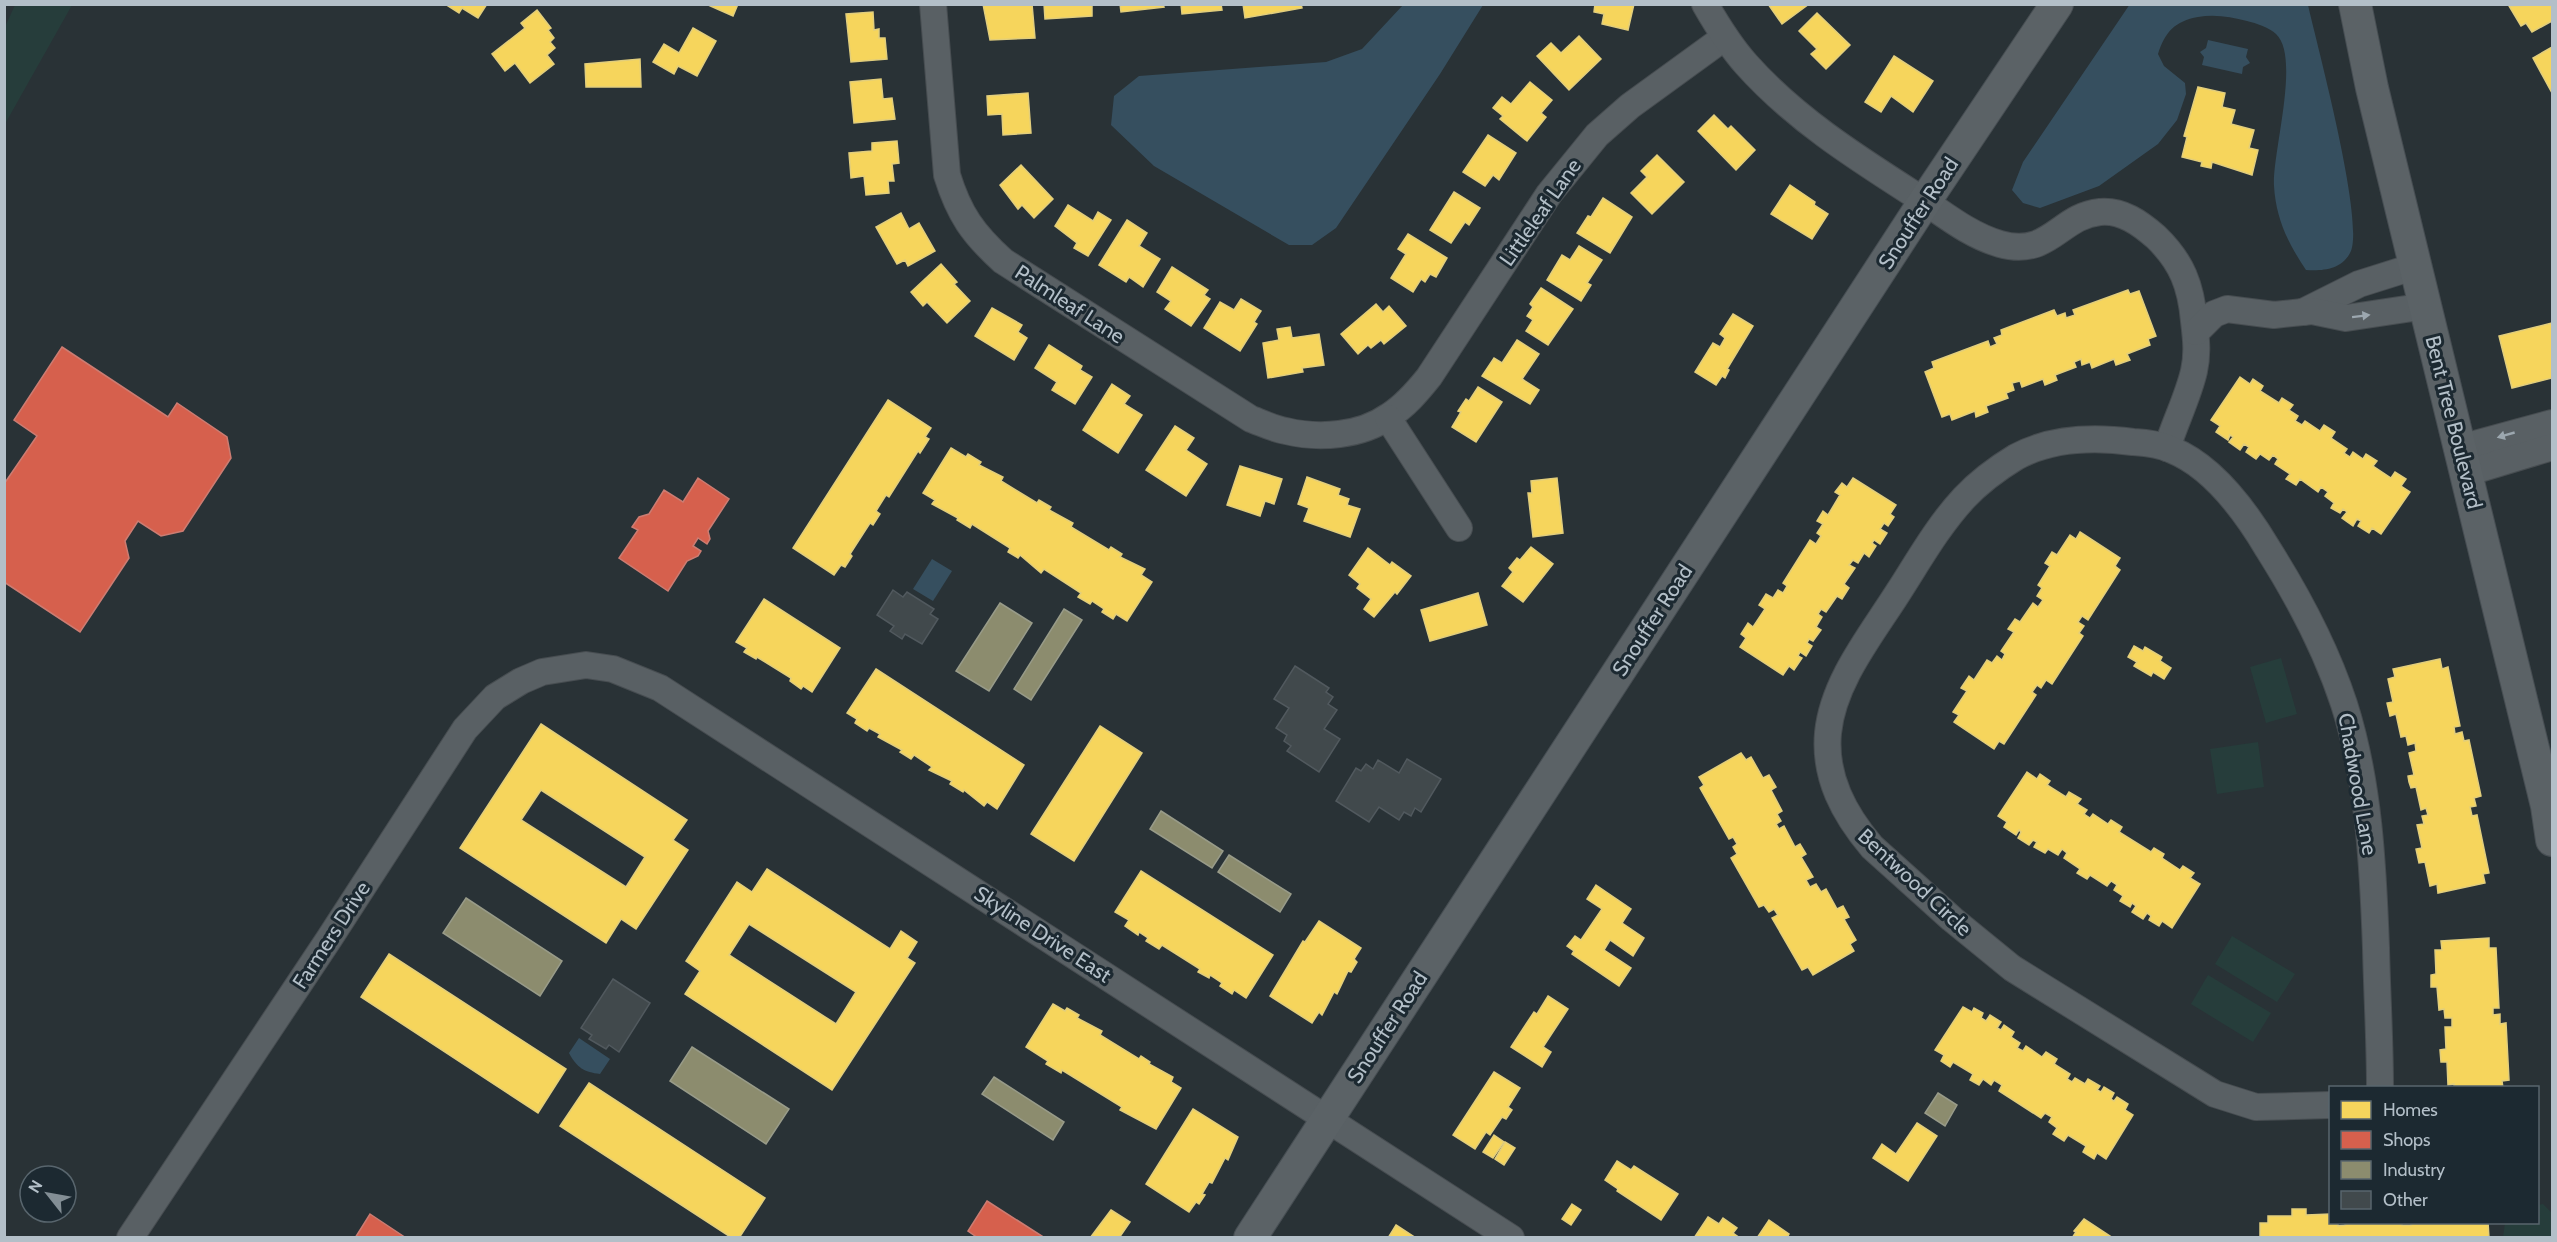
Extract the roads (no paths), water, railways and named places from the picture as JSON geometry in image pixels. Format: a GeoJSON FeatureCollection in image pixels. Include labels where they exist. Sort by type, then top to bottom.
{"type":"FeatureCollection","features":[{"type":"Feature","properties":{"kind":"main road","name":"Snouffer Road"},"geometry":{"type":"LineString","coordinates":[[1250,1238],[1925,201],[2057,4]]}},
{"type":"Feature","properties":{"kind":"main road","name":"Bent Tree Boulevard"},"geometry":{"type":"LineString","coordinates":[[2355,4],[2372,88],[2550,805],[2553,840]]}},
{"type":"Feature","properties":{"kind":"street","name":"Palmleaf Lane"},"geometry":{"type":"LineString","coordinates":[[933,4],[947,176],[955,200],[967,224],[983,243],[1003,261],[1251,419],[1286,431],[1319,435],[1338,434],[1388,418]]}},
{"type":"Feature","properties":{"kind":"street"},"geometry":{"type":"LineString","coordinates":[[1705,4],[1725,37],[1746,64],[1806,120],[1845,150],[1979,236],[2011,246],[2037,245],[2078,219],[2097,212],[2117,213],[2133,220],[2159,240],[2182,272],[2192,293],[2197,349],[2194,371],[2167,448]]}},
{"type":"Feature","properties":{"kind":"street","name":"Littleleaf Lane"},"geometry":{"type":"LineString","coordinates":[[1388,418],[1409,400],[1429,377],[1549,194],[1597,135],[1630,106],[1725,37]]}},
{"type":"Feature","properties":{"kind":"street"},"geometry":{"type":"LineString","coordinates":[[2304,312],[2359,284],[2416,266]]}},
{"type":"Feature","properties":{"kind":"street"},"geometry":{"type":"LineString","coordinates":[[2196,332],[2209,317],[2222,310],[2274,315],[2312,312],[2346,318],[2426,306]]}},
{"type":"Feature","properties":{"kind":"street"},"geometry":{"type":"LineString","coordinates":[[1388,418],[1459,528]]}},
{"type":"Feature","properties":{"kind":"street"},"geometry":{"type":"LineString","coordinates":[[2463,460],[2553,423]]}},
{"type":"Feature","properties":{"kind":"street","name":"Bentwood Circle"},"geometry":{"type":"LineString","coordinates":[[2167,448],[2119,440],[2067,441],[2018,456],[1966,496],[1933,538],[1848,674],[1832,710],[1828,730],[1829,767],[1844,808],[1856,829],[1872,847],[1993,953],[2049,992],[2215,1094],[2246,1105],[2267,1108],[2329,1105]]}},
{"type":"Feature","properties":{"kind":"street"},"geometry":{"type":"LineString","coordinates":[[2463,460],[2553,447]]}},
{"type":"Feature","properties":{"kind":"street","name":"Chadwood Lane"},"geometry":{"type":"LineString","coordinates":[[2167,448],[2184,456],[2204,470],[2243,511],[2259,534],[2292,587],[2313,628],[2344,705],[2357,754],[2370,838],[2380,1086]]}},
{"type":"Feature","properties":{"kind":"street","name":"Skyline Drive East"},"geometry":{"type":"LineString","coordinates":[[562,669],[586,665],[613,669],[660,688],[1511,1238]]}},
{"type":"Feature","properties":{"kind":"street","name":"Farmers Drive"},"geometry":{"type":"LineString","coordinates":[[130,1238],[324,947],[465,729],[495,698],[520,681],[542,672],[562,669]]}},
{"type":"Feature","properties":{"kind":"water"},"geometry":{"type":"Polygon","coordinates":[[[2130,4],[2308,5],[2338,134],[2351,208],[2353,236],[2350,253],[2342,263],[2325,270],[2306,270],[2284,230],[2277,209],[2274,186],[2286,84],[2283,46],[2276,34],[2259,24],[2229,17],[2204,16],[2183,21],[2172,29],[2164,40],[2158,54],[2164,66],[2185,83],[2186,94],[2177,120],[2158,144],[2099,186],[2040,208],[2023,203],[2012,190],[2023,162],[2130,4]]]}},
{"type":"Feature","properties":{"kind":"water"},"geometry":{"type":"Polygon","coordinates":[[[1403,5],[1483,5],[1440,74],[1336,228],[1312,245],[1289,245],[1154,166],[1111,125],[1114,96],[1139,76],[1326,62],[1362,49],[1403,5]]]}},
{"type":"Feature","properties":{"kind":"water"},"geometry":{"type":"Polygon","coordinates":[[[2208,40],[2248,49],[2246,57],[2250,63],[2243,67],[2242,74],[2202,65],[2204,57],[2200,52],[2206,48],[2208,40]]]}},
{"type":"Feature","properties":{"kind":"water"},"geometry":{"type":"Polygon","coordinates":[[[932,559],[952,571],[933,601],[913,589],[932,559]]]}},
{"type":"Feature","properties":{"kind":"water"},"geometry":{"type":"Polygon","coordinates":[[[579,1038],[610,1059],[600,1074],[578,1066],[569,1053],[579,1038]]]}}]}
